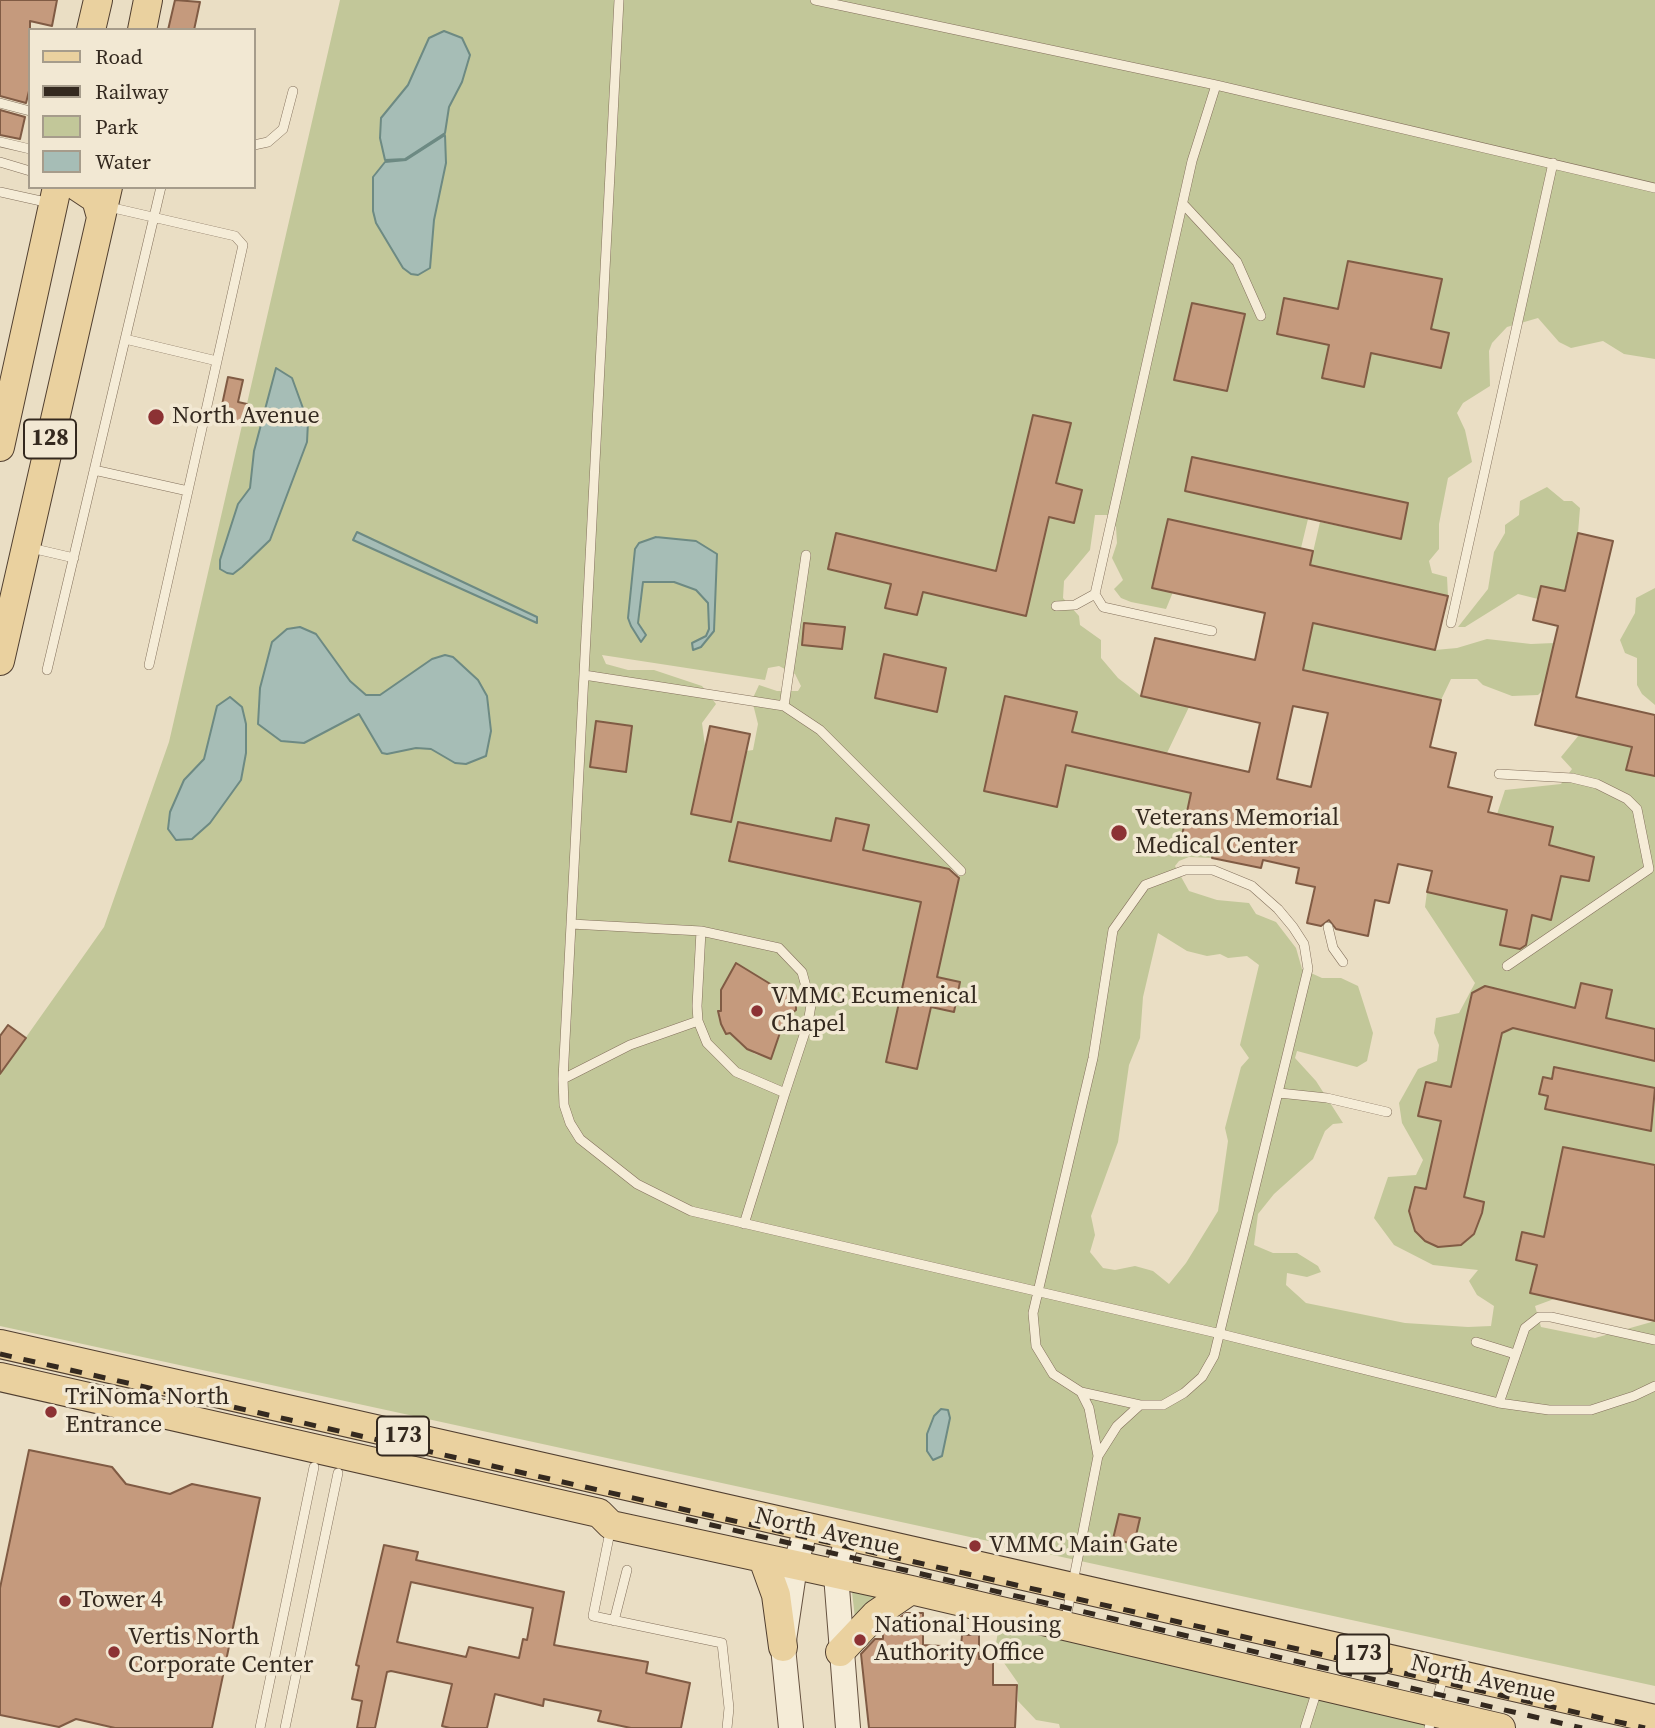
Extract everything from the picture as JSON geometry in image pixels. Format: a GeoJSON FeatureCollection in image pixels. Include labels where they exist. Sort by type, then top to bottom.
{"type":"FeatureCollection","features":[{"type":"Feature","properties":{"kind":"main road"},"geometry":{"type":"LineString","coordinates":[[91,28],[98,0]]}},
{"type":"Feature","properties":{"kind":"main road"},"geometry":{"type":"LineString","coordinates":[[142,28],[149,0]]}},
{"type":"Feature","properties":{"kind":"main road"},"geometry":{"type":"LineString","coordinates":[[81,189],[104,203]]}},
{"type":"Feature","properties":{"kind":"main road","name":"128"},"geometry":{"type":"LineString","coordinates":[[0,447],[55,196]]}},
{"type":"Feature","properties":{"kind":"main road","name":"128"},"geometry":{"type":"LineString","coordinates":[[0,661],[104,203]]}},
{"type":"Feature","properties":{"kind":"main road","name":"North Avenue"},"geometry":{"type":"LineString","coordinates":[[0,1343],[1070,1589],[1655,1719]]}},
{"type":"Feature","properties":{"kind":"main road","name":"North Avenue"},"geometry":{"type":"LineString","coordinates":[[0,1377],[318,1462],[596,1530],[611,1525],[911,1590],[1319,1686],[1432,1720],[1501,1728]]}},
{"type":"Feature","properties":{"kind":"main road","name":"North Avenue"},"geometry":{"type":"LineString","coordinates":[[0,1394],[318,1462],[373,1463],[599,1513],[611,1525]]}},
{"type":"Feature","properties":{"kind":"main road"},"geometry":{"type":"LineString","coordinates":[[318,1462],[373,1463]]}},
{"type":"Feature","properties":{"kind":"main road"},"geometry":{"type":"LineString","coordinates":[[783,1647],[795,1566],[806,1528]]}},
{"type":"Feature","properties":{"kind":"main road"},"geometry":{"type":"LineString","coordinates":[[848,1538],[835,1575],[839,1652],[848,1728]]}},
{"type":"Feature","properties":{"kind":"main road"},"geometry":{"type":"LineString","coordinates":[[763,1559],[776,1595],[791,1728]]}},
{"type":"Feature","properties":{"kind":"main road"},"geometry":{"type":"LineString","coordinates":[[839,1652],[876,1614],[911,1590]]}},
{"type":"Feature","properties":{"kind":"lane"},"geometry":{"type":"LineString","coordinates":[[619,0],[563,1079],[564,1105],[569,1123],[580,1139],[657,1197],[691,1211],[1222,1334],[1499,1404],[1549,1410],[1591,1410],[1655,1386]]}},
{"type":"Feature","properties":{"kind":"lane"},"geometry":{"type":"LineString","coordinates":[[815,0],[1216,85],[1655,188]]}},
{"type":"Feature","properties":{"kind":"lane"},"geometry":{"type":"LineString","coordinates":[[1212,631],[1103,607],[1095,594],[1192,161],[1216,85]]}},
{"type":"Feature","properties":{"kind":"lane"},"geometry":{"type":"LineString","coordinates":[[256,145],[268,142],[283,129],[293,91]]}},
{"type":"Feature","properties":{"kind":"lane"},"geometry":{"type":"LineString","coordinates":[[0,103],[28,110]]}},
{"type":"Feature","properties":{"kind":"lane"},"geometry":{"type":"LineString","coordinates":[[0,142],[28,149]]}},
{"type":"Feature","properties":{"kind":"lane"},"geometry":{"type":"LineString","coordinates":[[0,162],[28,170]]}},
{"type":"Feature","properties":{"kind":"lane"},"geometry":{"type":"LineString","coordinates":[[1451,623],[1553,163]]}},
{"type":"Feature","properties":{"kind":"lane"},"geometry":{"type":"LineString","coordinates":[[47,670],[161,189]]}},
{"type":"Feature","properties":{"kind":"lane"},"geometry":{"type":"LineString","coordinates":[[0,192],[55,196]]}},
{"type":"Feature","properties":{"kind":"lane"},"geometry":{"type":"LineString","coordinates":[[104,203],[235,236],[243,245],[149,665]]}},
{"type":"Feature","properties":{"kind":"lane"},"geometry":{"type":"LineString","coordinates":[[1184,205],[1237,262],[1261,316]]}},
{"type":"Feature","properties":{"kind":"lane"},"geometry":{"type":"LineString","coordinates":[[125,339],[217,361]]}},
{"type":"Feature","properties":{"kind":"lane"},"geometry":{"type":"LineString","coordinates":[[94,470],[188,491]]}},
{"type":"Feature","properties":{"kind":"lane"},"geometry":{"type":"LineString","coordinates":[[26,547],[74,558]]}},
{"type":"Feature","properties":{"kind":"lane"},"geometry":{"type":"LineString","coordinates":[[784,706],[806,555]]}},
{"type":"Feature","properties":{"kind":"lane"},"geometry":{"type":"LineString","coordinates":[[1056,606],[1075,605],[1095,594]]}},
{"type":"Feature","properties":{"kind":"lane"},"geometry":{"type":"LineString","coordinates":[[584,675],[784,706],[820,730],[961,871]]}},
{"type":"Feature","properties":{"kind":"lane"},"geometry":{"type":"LineString","coordinates":[[1499,774],[1572,778],[1597,784],[1627,799],[1637,810],[1652,870],[1507,966]]}},
{"type":"Feature","properties":{"kind":"lane"},"geometry":{"type":"LineString","coordinates":[[1185,870],[1227,873],[1252,886],[1278,909],[1304,944],[1308,969],[1279,1093],[1222,1334],[1209,1367],[1194,1386],[1163,1405],[1140,1405],[1081,1392],[1053,1374],[1040,1356],[1033,1323],[1036,1293],[1093,1058],[1110,941],[1120,918],[1146,885],[1185,870]]}},
{"type":"Feature","properties":{"kind":"lane"},"geometry":{"type":"LineString","coordinates":[[571,924],[701,931],[779,948],[802,972],[811,1005],[744,1224]]}},
{"type":"Feature","properties":{"kind":"lane"},"geometry":{"type":"LineString","coordinates":[[1328,928],[1333,948],[1343,961]]}},
{"type":"Feature","properties":{"kind":"lane"},"geometry":{"type":"LineString","coordinates":[[701,931],[698,1021],[707,1043],[725,1064],[785,1093]]}},
{"type":"Feature","properties":{"kind":"lane"},"geometry":{"type":"LineString","coordinates":[[563,1079],[630,1045],[698,1021]]}},
{"type":"Feature","properties":{"kind":"lane"},"geometry":{"type":"LineString","coordinates":[[1279,1093],[1327,1098],[1387,1112]]}},
{"type":"Feature","properties":{"kind":"lane"},"geometry":{"type":"LineString","coordinates":[[1499,1404],[1525,1328],[1539,1317],[1551,1317],[1655,1340]]}},
{"type":"Feature","properties":{"kind":"lane"},"geometry":{"type":"LineString","coordinates":[[1476,1342],[1515,1354]]}},
{"type":"Feature","properties":{"kind":"lane"},"geometry":{"type":"LineString","coordinates":[[1081,1392],[1090,1408],[1098,1456]]}},
{"type":"Feature","properties":{"kind":"lane"},"geometry":{"type":"LineString","coordinates":[[1064,1628],[1098,1456],[1117,1426],[1140,1405]]}},
{"type":"Feature","properties":{"kind":"lane"},"geometry":{"type":"LineString","coordinates":[[260,1728],[318,1462]]}},
{"type":"Feature","properties":{"kind":"lane"},"geometry":{"type":"LineString","coordinates":[[285,1728],[318,1462]]}},
{"type":"Feature","properties":{"kind":"lane"},"geometry":{"type":"LineString","coordinates":[[611,1525],[592,1613],[596,1618],[722,1643],[729,1708],[727,1728]]}},
{"type":"Feature","properties":{"kind":"lane"},"geometry":{"type":"LineString","coordinates":[[614,1621],[627,1570]]}},
{"type":"Feature","properties":{"kind":"lane"},"geometry":{"type":"LineString","coordinates":[[1432,1720],[1444,1672]]}},
{"type":"Feature","properties":{"kind":"lane"},"geometry":{"type":"LineString","coordinates":[[1305,1728],[1319,1686]]}},
{"type":"Feature","properties":{"kind":"green space"},"geometry":{"type":"Polygon","coordinates":[[[340,0],[1655,0],[1655,359],[1624,354],[1603,341],[1571,348],[1559,342],[1538,318],[1507,327],[1492,343],[1489,351],[1490,386],[1463,403],[1457,413],[1465,430],[1472,462],[1448,478],[1439,524],[1439,549],[1429,561],[1432,573],[1447,577],[1448,596],[1310,565],[1320,522],[1401,539],[1408,503],[1193,458],[1185,491],[1308,519],[1301,548],[1168,519],[1152,588],[1173,592],[1166,609],[1131,602],[1121,598],[1114,589],[1123,580],[1112,558],[1117,543],[1116,527],[1109,515],[1095,515],[1090,550],[1064,581],[1063,598],[1079,616],[1080,625],[1101,640],[1101,658],[1118,678],[1141,696],[1189,707],[1167,753],[1072,732],[1077,712],[1006,696],[984,790],[1066,765],[1191,793],[1181,840],[1214,848],[1212,858],[1189,857],[1175,866],[1189,891],[1217,900],[1249,903],[1256,914],[1276,922],[1296,948],[1302,969],[1322,978],[1341,978],[1358,986],[1373,1033],[1367,1061],[1357,1067],[1297,1051],[1295,1058],[1316,1081],[1343,1123],[1333,1124],[1325,1131],[1313,1159],[1274,1194],[1258,1214],[1254,1245],[1273,1253],[1297,1253],[1318,1266],[1321,1272],[1307,1277],[1287,1273],[1286,1285],[1306,1303],[1405,1323],[1468,1327],[1491,1326],[1494,1306],[1477,1295],[1469,1281],[1478,1270],[1433,1265],[1394,1245],[1374,1218],[1388,1177],[1416,1175],[1423,1160],[1402,1123],[1399,1103],[1418,1069],[1437,1061],[1439,1045],[1434,1033],[1436,1018],[1459,1013],[1475,983],[1425,907],[1427,892],[1551,920],[1567,849],[1549,845],[1553,827],[1497,814],[1505,790],[1561,784],[1572,769],[1561,757],[1579,735],[1632,747],[1627,770],[1655,776],[1655,1221],[1551,1206],[1544,1237],[1522,1232],[1516,1260],[1537,1265],[1531,1293],[1554,1299],[1535,1306],[1541,1327],[1595,1338],[1655,1321],[1655,1686],[0,1326],[0,1074],[104,927],[169,742],[340,0]],[[1033,415],[996,571],[836,534],[828,569],[891,584],[885,608],[917,615],[923,592],[1026,616],[1049,517],[1074,523],[1082,490],[1056,483],[1070,423],[1033,415]],[[602,655],[606,664],[628,670],[654,670],[702,686],[716,704],[702,723],[705,746],[691,814],[746,751],[753,750],[758,724],[752,700],[759,685],[777,691],[798,691],[801,686],[795,674],[779,666],[768,668],[765,680],[602,655]],[[837,818],[831,841],[738,822],[729,861],[921,902],[886,1062],[917,1069],[931,1007],[954,1011],[960,982],[937,977],[960,871],[863,850],[868,825],[837,818]],[[1158,933],[1143,997],[1140,1038],[1129,1065],[1118,1142],[1091,1216],[1095,1235],[1090,1252],[1103,1268],[1115,1270],[1135,1266],[1153,1271],[1169,1284],[1186,1263],[1218,1211],[1228,1141],[1225,1128],[1241,1067],[1249,1058],[1240,1045],[1259,965],[1247,956],[1228,958],[1220,954],[1207,956],[1187,951],[1158,933]],[[736,963],[721,990],[722,1011],[719,1011],[739,1043],[755,1054],[771,1059],[786,1014],[796,1010],[796,997],[788,985],[772,985],[736,963]]]}},
{"type":"Feature","properties":{"kind":"green space"},"geometry":{"type":"Polygon","coordinates":[[[1547,487],[1564,501],[1572,501],[1580,508],[1578,533],[1565,591],[1542,586],[1538,599],[1518,594],[1465,627],[1458,627],[1488,589],[1494,552],[1505,533],[1505,525],[1519,515],[1520,501],[1547,487]]]}},
{"type":"Feature","properties":{"kind":"green space"},"geometry":{"type":"Polygon","coordinates":[[[1655,588],[1655,705],[1642,694],[1637,685],[1637,658],[1625,653],[1620,640],[1635,613],[1636,598],[1655,588]]]}},
{"type":"Feature","properties":{"kind":"green space"},"geometry":{"type":"Polygon","coordinates":[[[1313,623],[1435,650],[1457,648],[1487,639],[1531,644],[1554,643],[1544,689],[1538,695],[1512,696],[1483,685],[1477,679],[1451,679],[1441,700],[1303,670],[1313,623]]]}},
{"type":"Feature","properties":{"kind":"green space"},"geometry":{"type":"Polygon","coordinates":[[[852,1592],[883,1598],[855,1618],[852,1592]]]}},
{"type":"Feature","properties":{"kind":"green space"},"geometry":{"type":"Polygon","coordinates":[[[1000,1619],[1456,1728],[1060,1728],[1059,1724],[1036,1720],[1018,1701],[1018,1683],[995,1650],[1000,1619]]]}},
{"type":"Feature","properties":{"kind":"water"},"geometry":{"type":"Polygon","coordinates":[[[444,31],[462,38],[470,55],[462,82],[449,107],[445,133],[405,159],[385,160],[380,138],[381,118],[408,85],[429,38],[444,31]]]}},
{"type":"Feature","properties":{"kind":"water"},"geometry":{"type":"Polygon","coordinates":[[[445,135],[446,163],[434,220],[430,268],[418,275],[411,274],[403,268],[376,223],[373,211],[373,177],[385,162],[406,160],[445,135]]]}},
{"type":"Feature","properties":{"kind":"water"},"geometry":{"type":"Polygon","coordinates":[[[276,368],[292,378],[308,422],[307,442],[270,540],[233,574],[227,573],[220,569],[220,560],[238,504],[250,488],[254,451],[276,368]]]}},
{"type":"Feature","properties":{"kind":"water"},"geometry":{"type":"Polygon","coordinates":[[[357,532],[537,617],[537,623],[353,540],[357,532]]]}},
{"type":"Feature","properties":{"kind":"water"},"geometry":{"type":"Polygon","coordinates":[[[656,537],[696,541],[717,554],[714,631],[701,647],[693,650],[692,643],[706,636],[709,629],[708,603],[696,590],[674,582],[643,582],[638,623],[646,635],[641,642],[628,618],[635,549],[639,543],[656,537]]]}},
{"type":"Feature","properties":{"kind":"water"},"geometry":{"type":"Polygon","coordinates":[[[300,627],[316,634],[350,681],[366,695],[380,695],[432,659],[445,655],[453,657],[478,680],[487,696],[491,731],[486,756],[466,764],[455,763],[431,749],[416,748],[382,753],[359,714],[304,743],[281,741],[258,724],[260,688],[272,642],[287,629],[300,627]]]}},
{"type":"Feature","properties":{"kind":"water"},"geometry":{"type":"Polygon","coordinates":[[[230,697],[242,707],[246,724],[246,753],[241,780],[210,823],[192,839],[176,840],[168,829],[170,812],[184,780],[204,759],[217,706],[230,697]]]}},
{"type":"Feature","properties":{"kind":"water"},"geometry":{"type":"Polygon","coordinates":[[[941,1409],[948,1410],[950,1418],[942,1456],[933,1460],[927,1451],[927,1434],[934,1416],[941,1409]]]}},
{"type":"Feature","properties":{"kind":"building"},"geometry":{"type":"Polygon","coordinates":[[[0,0],[57,0],[52,26],[30,21],[26,103],[0,96],[0,0]]]}},
{"type":"Feature","properties":{"kind":"building"},"geometry":{"type":"Polygon","coordinates":[[[175,0],[200,2],[194,28],[168,28],[175,0]]]}},
{"type":"Feature","properties":{"kind":"building"},"geometry":{"type":"Polygon","coordinates":[[[0,110],[25,117],[20,139],[0,135],[0,110]]]}},
{"type":"Feature","properties":{"kind":"building"},"geometry":{"type":"Polygon","coordinates":[[[1348,261],[1442,279],[1431,329],[1449,333],[1441,368],[1371,353],[1364,387],[1322,378],[1329,345],[1277,334],[1284,298],[1338,309],[1348,261]]]}},
{"type":"Feature","properties":{"kind":"building"},"geometry":{"type":"Polygon","coordinates":[[[1192,303],[1245,314],[1227,391],[1174,380],[1192,303]]]}},
{"type":"Feature","properties":{"kind":"building"},"geometry":{"type":"Polygon","coordinates":[[[228,377],[243,380],[238,402],[247,404],[242,424],[219,419],[228,377]]]}},
{"type":"Feature","properties":{"kind":"building"},"geometry":{"type":"Polygon","coordinates":[[[1033,415],[1071,423],[1056,483],[1082,490],[1074,523],[1049,517],[1026,616],[923,592],[917,615],[885,608],[891,584],[828,569],[836,533],[996,571],[1033,415]]]}},
{"type":"Feature","properties":{"kind":"building"},"geometry":{"type":"Polygon","coordinates":[[[1192,457],[1408,503],[1401,539],[1185,491],[1192,457]]]}},
{"type":"Feature","properties":{"kind":"building"},"geometry":{"type":"Polygon","coordinates":[[[1168,519],[1313,551],[1310,565],[1448,596],[1435,650],[1313,623],[1303,670],[1441,700],[1430,747],[1456,753],[1448,787],[1492,797],[1488,812],[1553,827],[1549,845],[1594,857],[1589,881],[1561,876],[1551,920],[1532,915],[1526,945],[1520,949],[1500,945],[1507,910],[1427,892],[1432,871],[1398,864],[1389,903],[1375,900],[1368,936],[1336,929],[1329,920],[1321,926],[1307,923],[1315,887],[1296,883],[1299,868],[1263,860],[1261,868],[1212,858],[1214,848],[1181,840],[1191,793],[1066,765],[1057,807],[984,791],[1005,696],[1077,712],[1072,732],[1249,772],[1260,723],[1141,696],[1155,638],[1255,660],[1265,613],[1152,588],[1168,519]],[[1293,706],[1277,779],[1311,787],[1328,713],[1293,706]]]}},
{"type":"Feature","properties":{"kind":"building"},"geometry":{"type":"Polygon","coordinates":[[[1578,533],[1613,541],[1576,697],[1655,715],[1655,776],[1626,770],[1632,747],[1535,725],[1558,626],[1533,620],[1541,586],[1565,591],[1578,533]]]}},
{"type":"Feature","properties":{"kind":"building"},"geometry":{"type":"Polygon","coordinates":[[[804,623],[845,627],[842,649],[802,645],[804,623]]]}},
{"type":"Feature","properties":{"kind":"building"},"geometry":{"type":"Polygon","coordinates":[[[884,654],[946,668],[937,712],[875,698],[884,654]]]}},
{"type":"Feature","properties":{"kind":"building"},"geometry":{"type":"Polygon","coordinates":[[[596,721],[632,726],[626,772],[590,767],[596,721]]]}},
{"type":"Feature","properties":{"kind":"building"},"geometry":{"type":"Polygon","coordinates":[[[710,726],[750,734],[731,822],[691,814],[710,726]]]}},
{"type":"Feature","properties":{"kind":"building"},"geometry":{"type":"Polygon","coordinates":[[[836,818],[869,825],[863,850],[949,869],[959,878],[937,977],[960,982],[954,1012],[931,1007],[917,1069],[886,1062],[921,902],[729,861],[738,822],[831,841],[836,818]]]}},
{"type":"Feature","properties":{"kind":"building","name":"VMMC Ecumenical Chapel"},"geometry":{"type":"Polygon","coordinates":[[[736,963],[772,985],[788,985],[796,997],[796,1010],[785,1018],[771,1059],[747,1049],[730,1033],[726,1034],[721,1024],[718,1011],[721,1011],[721,990],[736,963]]]}},
{"type":"Feature","properties":{"kind":"building"},"geometry":{"type":"Polygon","coordinates":[[[1581,983],[1612,990],[1606,1018],[1655,1029],[1655,1061],[1513,1028],[1502,1033],[1464,1197],[1484,1202],[1482,1213],[1474,1234],[1461,1245],[1438,1247],[1425,1241],[1415,1231],[1409,1211],[1415,1187],[1426,1189],[1441,1121],[1418,1116],[1426,1082],[1451,1087],[1472,993],[1485,986],[1575,1008],[1581,983]]]}},
{"type":"Feature","properties":{"kind":"building"},"geometry":{"type":"Polygon","coordinates":[[[8,1025],[26,1038],[0,1074],[0,1036],[8,1025]]]}},
{"type":"Feature","properties":{"kind":"building"},"geometry":{"type":"Polygon","coordinates":[[[1554,1067],[1655,1088],[1651,1131],[1545,1109],[1548,1096],[1539,1094],[1543,1077],[1552,1079],[1554,1067]]]}},
{"type":"Feature","properties":{"kind":"building"},"geometry":{"type":"Polygon","coordinates":[[[1563,1147],[1655,1165],[1655,1321],[1530,1293],[1537,1265],[1516,1260],[1522,1232],[1544,1237],[1563,1147]]]}},
{"type":"Feature","properties":{"kind":"building","name":"Vertis North Corporate Center"},"geometry":{"type":"Polygon","coordinates":[[[29,1450],[112,1467],[126,1484],[170,1494],[192,1484],[260,1498],[212,1728],[115,1728],[76,1719],[59,1727],[0,1715],[0,1588],[29,1450]]]}},
{"type":"Feature","properties":{"kind":"building"},"geometry":{"type":"Polygon","coordinates":[[[1119,1514],[1140,1518],[1134,1544],[1113,1539],[1119,1514]]]}},
{"type":"Feature","properties":{"kind":"building"},"geometry":{"type":"Polygon","coordinates":[[[384,1545],[418,1552],[416,1560],[564,1592],[554,1645],[648,1662],[646,1673],[690,1683],[681,1728],[631,1728],[598,1721],[601,1711],[544,1699],[543,1706],[495,1694],[487,1728],[450,1728],[442,1726],[452,1684],[391,1671],[387,1672],[375,1728],[357,1728],[362,1701],[352,1699],[359,1666],[356,1665],[384,1545]],[[411,1582],[397,1642],[466,1657],[469,1647],[519,1658],[523,1639],[527,1640],[533,1608],[411,1582]]]}},
{"type":"Feature","properties":{"kind":"building"},"geometry":{"type":"Polygon","coordinates":[[[906,1613],[923,1613],[923,1645],[961,1647],[962,1635],[979,1635],[979,1659],[993,1659],[993,1685],[1017,1685],[1015,1728],[869,1728],[861,1654],[875,1639],[883,1639],[883,1631],[906,1613]]]}},
{"type":"Feature","properties":{"kind":"railway"},"geometry":{"type":"LineString","coordinates":[[0,1354],[1645,1728]]}},
{"type":"Feature","properties":{"kind":"railway"},"geometry":{"type":"LineString","coordinates":[[686,1519],[1582,1728]]}},
{"type":"Feature","properties":{"kind":"place","name":"North Avenue"},"geometry":{"type":"Point","coordinates":[156,417]}},
{"type":"Feature","properties":{"kind":"place","name":"Veterans Memorial Medical Center"},"geometry":{"type":"Point","coordinates":[1119,833]}},
{"type":"Feature","properties":{"kind":"place","name":"VMMC Ecumenical Chapel"},"geometry":{"type":"Point","coordinates":[757,1011]}},
{"type":"Feature","properties":{"kind":"place","name":"TriNoma North Entrance"},"geometry":{"type":"Point","coordinates":[51,1412]}},
{"type":"Feature","properties":{"kind":"place","name":"VMMC Main Gate"},"geometry":{"type":"Point","coordinates":[975,1546]}},
{"type":"Feature","properties":{"kind":"place","name":"Tower 4"},"geometry":{"type":"Point","coordinates":[65,1601]}},
{"type":"Feature","properties":{"kind":"place","name":"National Housing Authority Office"},"geometry":{"type":"Point","coordinates":[860,1640]}},
{"type":"Feature","properties":{"kind":"place","name":"Vertis North Corporate Center"},"geometry":{"type":"Point","coordinates":[114,1652]}}]}
